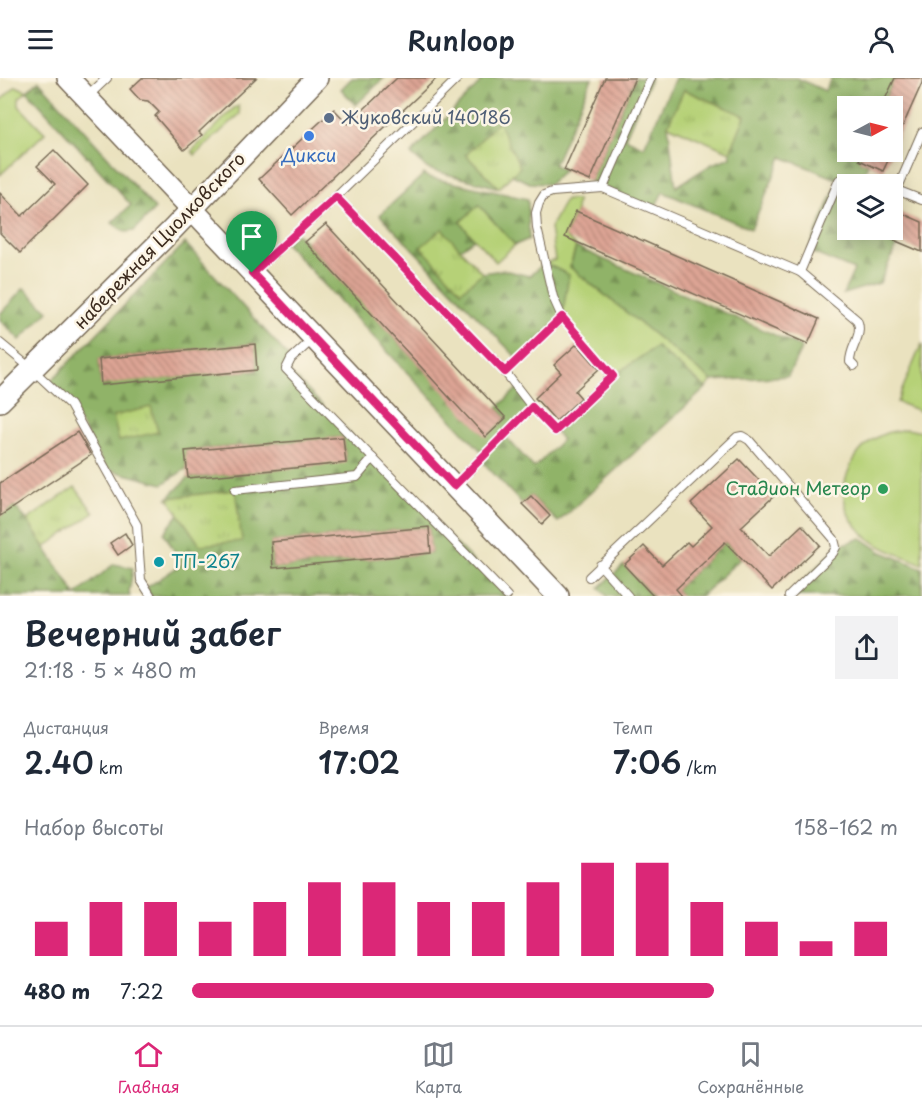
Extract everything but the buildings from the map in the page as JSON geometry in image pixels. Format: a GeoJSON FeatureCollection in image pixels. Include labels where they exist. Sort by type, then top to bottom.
{"type":"FeatureCollection","features":[{"type":"Feature","properties":{"kind":"main road"},"geometry":{"type":"LineString","coordinates":[[68,78],[558,596]]}},
{"type":"Feature","properties":{"kind":"main road","name":"набережная Циолковского"},"geometry":{"type":"LineString","coordinates":[[0,401],[191,210],[317,78]]}},
{"type":"Feature","properties":{"kind":"lane"},"geometry":{"type":"LineString","coordinates":[[87,98],[107,78]]}},
{"type":"Feature","properties":{"kind":"lane"},"geometry":{"type":"LineString","coordinates":[[252,273],[336,197],[458,78]]}},
{"type":"Feature","properties":{"kind":"lane"},"geometry":{"type":"LineString","coordinates":[[603,188],[651,78]]}},
{"type":"Feature","properties":{"kind":"lane"},"geometry":{"type":"LineString","coordinates":[[902,174],[922,132]]}},
{"type":"Feature","properties":{"kind":"lane"},"geometry":{"type":"LineString","coordinates":[[800,272],[837,185]]}},
{"type":"Feature","properties":{"kind":"lane"},"geometry":{"type":"LineString","coordinates":[[336,197],[505,372],[532,407],[555,431],[613,376],[562,317],[553,297],[537,228],[536,213],[544,195],[552,192],[603,188],[800,272],[857,320],[860,333],[850,355],[850,362],[854,366]]}},
{"type":"Feature","properties":{"kind":"lane"},"geometry":{"type":"LineString","coordinates":[[903,193],[922,200]]}},
{"type":"Feature","properties":{"kind":"lane"},"geometry":{"type":"LineString","coordinates":[[505,372],[562,317]]}},
{"type":"Feature","properties":{"kind":"lane"},"geometry":{"type":"LineString","coordinates":[[314,338],[291,359],[286,369],[507,596]]}},
{"type":"Feature","properties":{"kind":"lane"},"geometry":{"type":"LineString","coordinates":[[0,343],[70,405],[137,525],[141,579],[151,596]]}},
{"type":"Feature","properties":{"kind":"lane"},"geometry":{"type":"LineString","coordinates":[[454,486],[532,407]]}},
{"type":"Feature","properties":{"kind":"lane"},"geometry":{"type":"LineString","coordinates":[[589,577],[737,437],[742,436],[749,440],[834,539],[836,547],[834,553],[789,596]]}},
{"type":"Feature","properties":{"kind":"lane"},"geometry":{"type":"LineString","coordinates":[[235,490],[357,477],[373,458]]}},
{"type":"Feature","properties":{"kind":"lane"},"geometry":{"type":"LineString","coordinates":[[600,566],[628,596]]}},
{"type":"Feature","properties":{"kind":"green space"},"geometry":{"type":"Polygon","coordinates":[[[352,78],[384,78],[356,105],[341,89],[352,78]]]}},
{"type":"Feature","properties":{"kind":"green space"},"geometry":{"type":"Polygon","coordinates":[[[477,78],[592,78],[554,165],[564,170],[549,184],[530,183],[512,175],[519,167],[466,155],[499,188],[428,169],[411,154],[481,82],[477,78]]]}},
{"type":"Feature","properties":{"kind":"green space"},"geometry":{"type":"Polygon","coordinates":[[[635,78],[651,78],[625,138],[644,147],[675,78],[797,78],[825,91],[831,78],[895,78],[887,96],[837,96],[837,162],[868,164],[864,174],[837,174],[837,179],[782,157],[751,229],[663,192],[654,209],[590,181],[635,78]],[[684,90],[668,125],[676,187],[712,164],[731,157],[730,152],[745,116],[684,90]]]}},
{"type":"Feature","properties":{"kind":"green space"},"geometry":{"type":"Polygon","coordinates":[[[39,81],[155,209],[134,231],[125,232],[112,223],[131,205],[27,91],[39,81]]]}},
{"type":"Feature","properties":{"kind":"green space"},"geometry":{"type":"Polygon","coordinates":[[[16,86],[27,91],[19,98],[19,106],[45,133],[0,175],[0,101],[16,86]]]}},
{"type":"Feature","properties":{"kind":"green space"},"geometry":{"type":"Polygon","coordinates":[[[684,90],[745,116],[730,152],[668,125],[684,90]]]}},
{"type":"Feature","properties":{"kind":"green space"},"geometry":{"type":"Polygon","coordinates":[[[239,106],[240,114],[195,155],[192,151],[234,108],[239,106]]]}},
{"type":"Feature","properties":{"kind":"green space"},"geometry":{"type":"Polygon","coordinates":[[[498,122],[520,167],[499,188],[466,155],[498,122]]]}},
{"type":"Feature","properties":{"kind":"green space"},"geometry":{"type":"Polygon","coordinates":[[[424,174],[427,177],[528,199],[529,239],[515,245],[479,205],[460,222],[474,239],[460,249],[442,229],[461,291],[482,273],[503,270],[529,276],[545,263],[569,275],[562,317],[518,359],[380,215],[424,174]]]}},
{"type":"Feature","properties":{"kind":"green space"},"geometry":{"type":"Polygon","coordinates":[[[836,187],[837,240],[893,240],[898,242],[880,283],[843,294],[854,270],[808,251],[836,187]]]}},
{"type":"Feature","properties":{"kind":"green space"},"geometry":{"type":"Polygon","coordinates":[[[565,200],[577,200],[576,211],[565,236],[576,247],[570,267],[712,381],[706,388],[656,347],[613,376],[562,317],[545,263],[555,260],[550,228],[565,200]]]}},
{"type":"Feature","properties":{"kind":"green space"},"geometry":{"type":"Polygon","coordinates":[[[479,205],[515,245],[496,262],[459,222],[479,205]]]}},
{"type":"Feature","properties":{"kind":"green space"},"geometry":{"type":"Polygon","coordinates":[[[442,229],[482,273],[461,291],[421,247],[442,229]]]}},
{"type":"Feature","properties":{"kind":"green space"},"geometry":{"type":"Polygon","coordinates":[[[297,233],[486,436],[506,418],[497,408],[518,388],[532,407],[505,436],[534,468],[562,440],[555,431],[613,376],[656,347],[706,388],[558,522],[531,496],[522,504],[481,460],[485,455],[285,243],[297,233]]]}},
{"type":"Feature","properties":{"kind":"green space"},"geometry":{"type":"Polygon","coordinates":[[[185,243],[291,359],[286,368],[507,596],[151,596],[146,588],[182,564],[164,533],[179,514],[200,545],[235,490],[168,498],[188,478],[346,462],[343,437],[186,451],[187,468],[163,484],[106,469],[70,405],[48,384],[185,243]],[[254,344],[99,359],[101,384],[257,370],[254,344]],[[429,527],[271,542],[273,568],[431,553],[429,527]]]}},
{"type":"Feature","properties":{"kind":"green space"},"geometry":{"type":"Polygon","coordinates":[[[576,247],[802,347],[788,376],[712,381],[570,267],[576,247]]]}},
{"type":"Feature","properties":{"kind":"green space"},"geometry":{"type":"Polygon","coordinates":[[[24,288],[48,311],[20,340],[0,320],[0,314],[24,288]]]}},
{"type":"Feature","properties":{"kind":"green space"},"geometry":{"type":"Polygon","coordinates":[[[922,343],[922,412],[897,402],[922,343]]]}},
{"type":"Feature","properties":{"kind":"green space"},"geometry":{"type":"Polygon","coordinates":[[[151,407],[158,432],[119,441],[113,416],[151,407]]]}},
{"type":"Feature","properties":{"kind":"green space","name":"Стадион Метеор"},"geometry":{"type":"Polygon","coordinates":[[[907,429],[922,432],[922,564],[868,538],[851,520],[845,501],[846,478],[856,456],[864,447],[884,434],[907,429]]]}},
{"type":"Feature","properties":{"kind":"green space"},"geometry":{"type":"Polygon","coordinates":[[[75,487],[94,513],[45,547],[27,520],[75,487]]]}},
{"type":"Feature","properties":{"kind":"green space"},"geometry":{"type":"Polygon","coordinates":[[[235,490],[242,541],[200,545],[168,498],[235,490]]]}},
{"type":"Feature","properties":{"kind":"green space"},"geometry":{"type":"Polygon","coordinates":[[[14,506],[27,520],[76,595],[114,564],[133,568],[130,596],[0,596],[0,516],[14,506]]]}},
{"type":"Feature","properties":{"kind":"green space"},"geometry":{"type":"Polygon","coordinates":[[[861,538],[882,552],[922,568],[922,596],[789,596],[836,547],[861,538]]]}},
{"type":"Feature","properties":{"kind":"green space"},"geometry":{"type":"Polygon","coordinates":[[[725,542],[741,558],[701,596],[682,596],[676,589],[725,542]]]}},
{"type":"Feature","properties":{"kind":"green space"},"geometry":{"type":"Polygon","coordinates":[[[624,565],[653,596],[607,596],[599,588],[624,565]]]}},
{"type":"Feature","properties":{"kind":"place","name":"Жуковский 140186"},"geometry":{"type":"Point","coordinates":[329,118]}},
{"type":"Feature","properties":{"kind":"place","name":"Дикси"},"geometry":{"type":"Point","coordinates":[309,136]}},
{"type":"Feature","properties":{"kind":"place","name":"Стадион Метеор"},"geometry":{"type":"Point","coordinates":[883,489]}},
{"type":"Feature","properties":{"kind":"place","name":"ТП-267"},"geometry":{"type":"Point","coordinates":[159,562]}},
{"type":"Feature","properties":{"kind":"route"},"geometry":{"type":"LineString","coordinates":[[336,197],[505,372],[562,317],[613,376],[555,431],[532,407],[454,486],[252,273],[336,197]]}}]}
